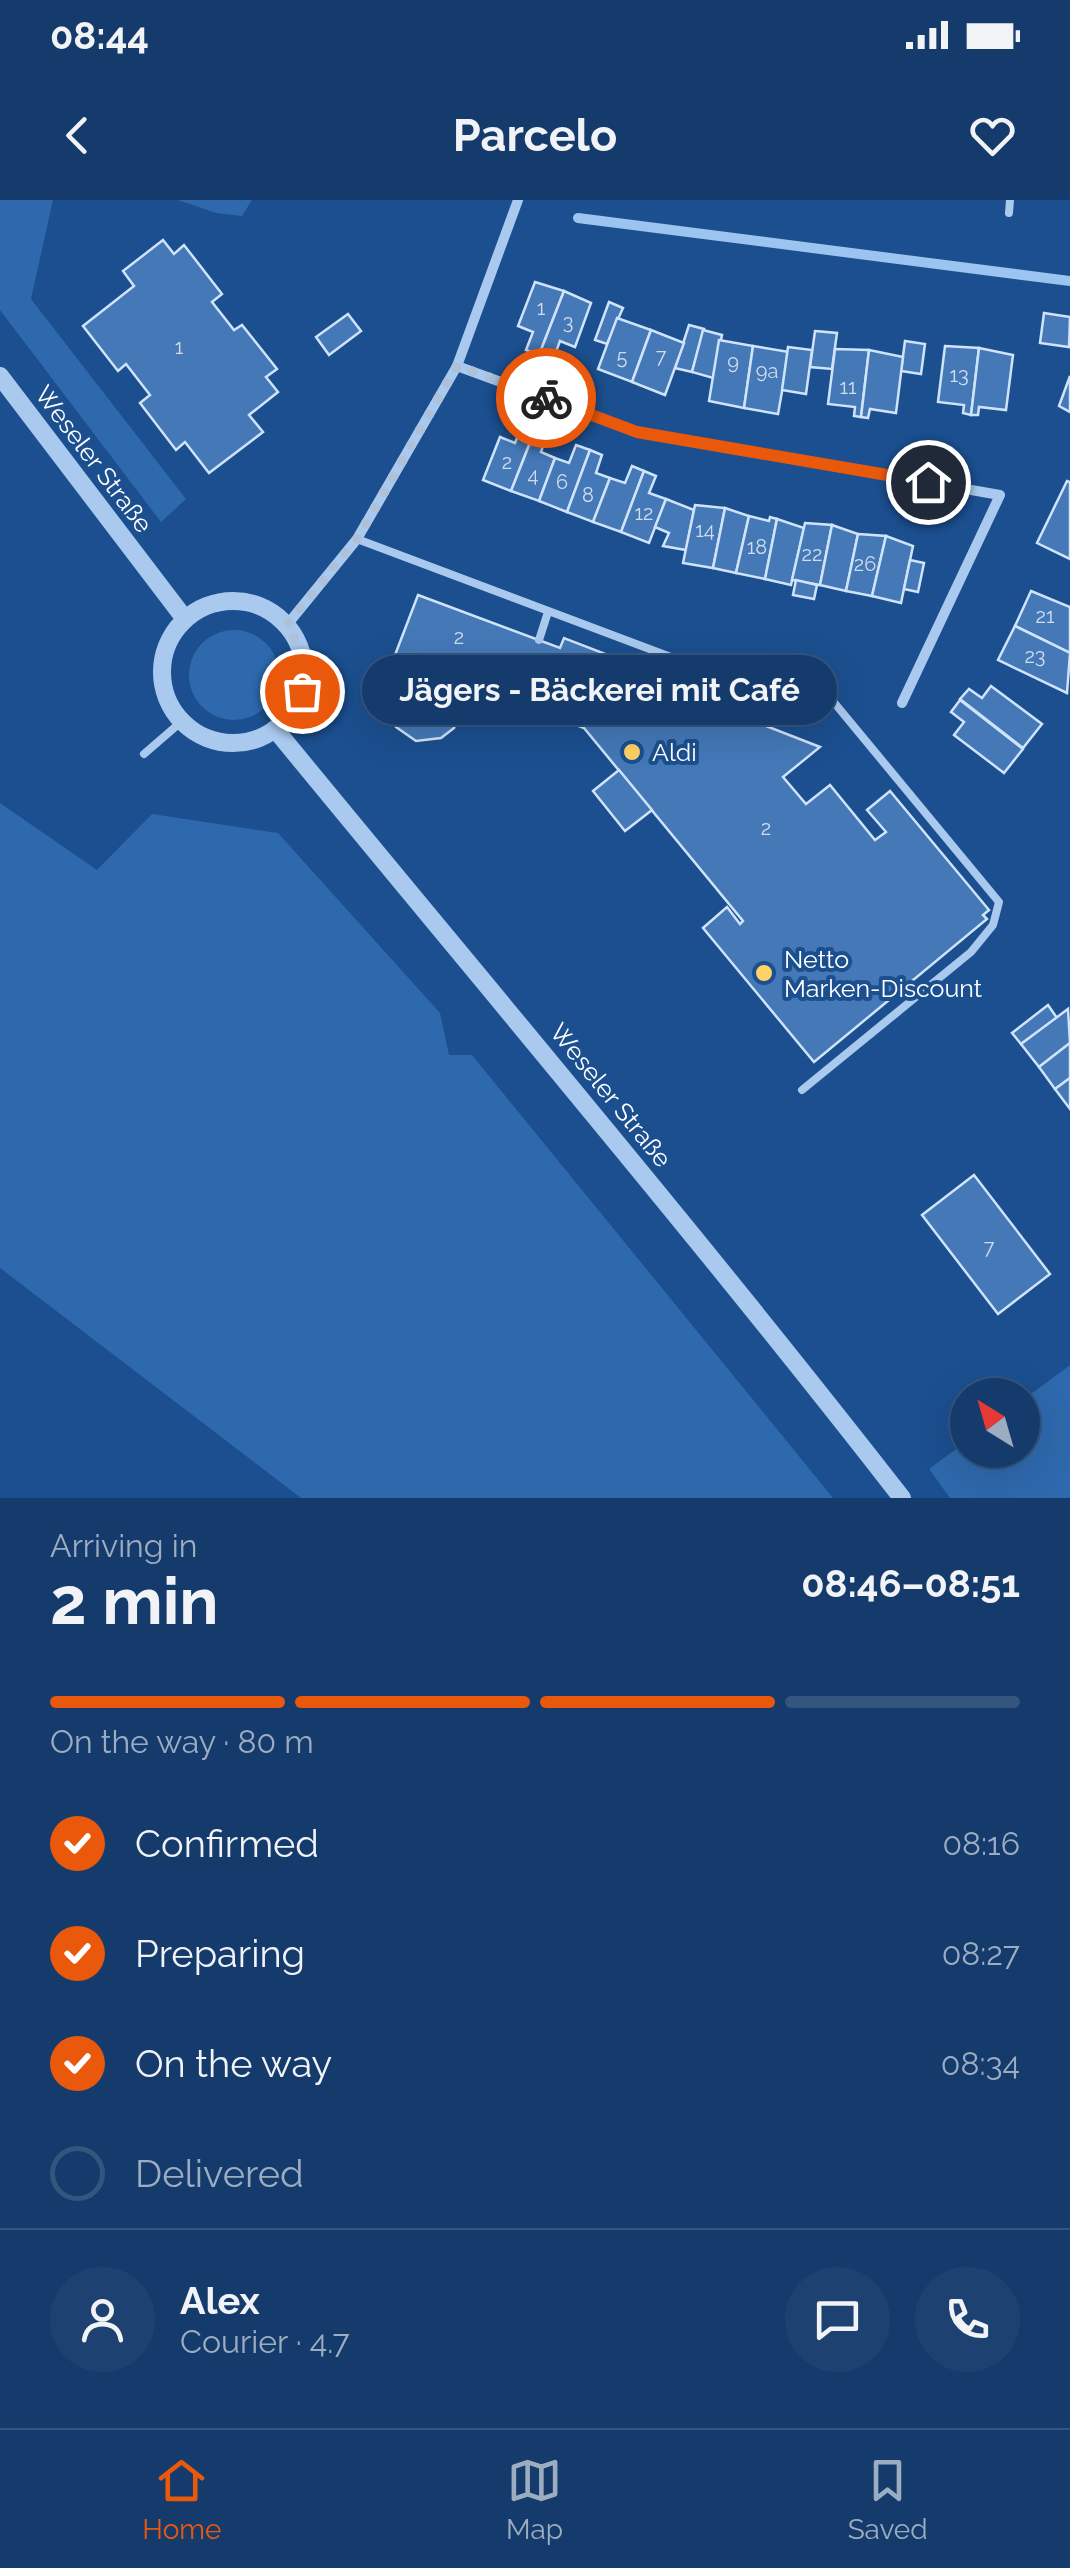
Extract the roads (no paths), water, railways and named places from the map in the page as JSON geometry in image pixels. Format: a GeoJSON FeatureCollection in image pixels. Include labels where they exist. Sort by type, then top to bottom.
{"type":"FeatureCollection","features":[{"type":"Feature","properties":{"kind":"street"},"geometry":{"type":"LineString","coordinates":[[287,625],[357,539],[457,366],[518,200]]}},
{"type":"Feature","properties":{"kind":"street"},"geometry":{"type":"LineString","coordinates":[[457,366],[637,432],[1000,495],[902,703]]}},
{"type":"Feature","properties":{"kind":"street","name":"Weseler Straße"},"geometry":{"type":"LineString","coordinates":[[0,376],[185,619]]}},
{"type":"Feature","properties":{"kind":"street"},"geometry":{"type":"LineString","coordinates":[[226,600],[270,610],[287,625],[299,645],[304,668],[302,691],[292,712],[275,729],[256,740],[235,744],[194,733],[182,722],[167,700],[161,678],[163,656],[171,636],[185,619],[204,606],[226,600]]}},
{"type":"Feature","properties":{"kind":"street","name":"Weseler Straße"},"geometry":{"type":"LineString","coordinates":[[275,729],[780,1342],[902,1498]]}},
{"type":"Feature","properties":{"kind":"lane"},"geometry":{"type":"LineString","coordinates":[[1009,213],[1010,200]]}},
{"type":"Feature","properties":{"kind":"lane"},"geometry":{"type":"LineString","coordinates":[[357,539],[700,668],[832,700],[999,902],[993,925],[971,952],[802,1090]]}},
{"type":"Feature","properties":{"kind":"lane"},"geometry":{"type":"LineString","coordinates":[[539,640],[548,612]]}},
{"type":"Feature","properties":{"kind":"lane"},"geometry":{"type":"LineString","coordinates":[[510,724],[517,702]]}},
{"type":"Feature","properties":{"kind":"lane"},"geometry":{"type":"LineString","coordinates":[[144,754],[182,722]]}},
{"type":"Feature","properties":{"kind":"waterway"},"geometry":{"type":"LineString","coordinates":[[578,218],[1070,281]]}},
{"type":"Feature","properties":{"kind":"place","name":"Jägers - Bäckerei mit Café"},"geometry":{"type":"Point","coordinates":[302,691]}},
{"type":"Feature","properties":{"kind":"place","name":"Aldi"},"geometry":{"type":"Point","coordinates":[632,752]}},
{"type":"Feature","properties":{"kind":"place","name":"Netto Marken-Discount"},"geometry":{"type":"Point","coordinates":[764,973]}}]}
